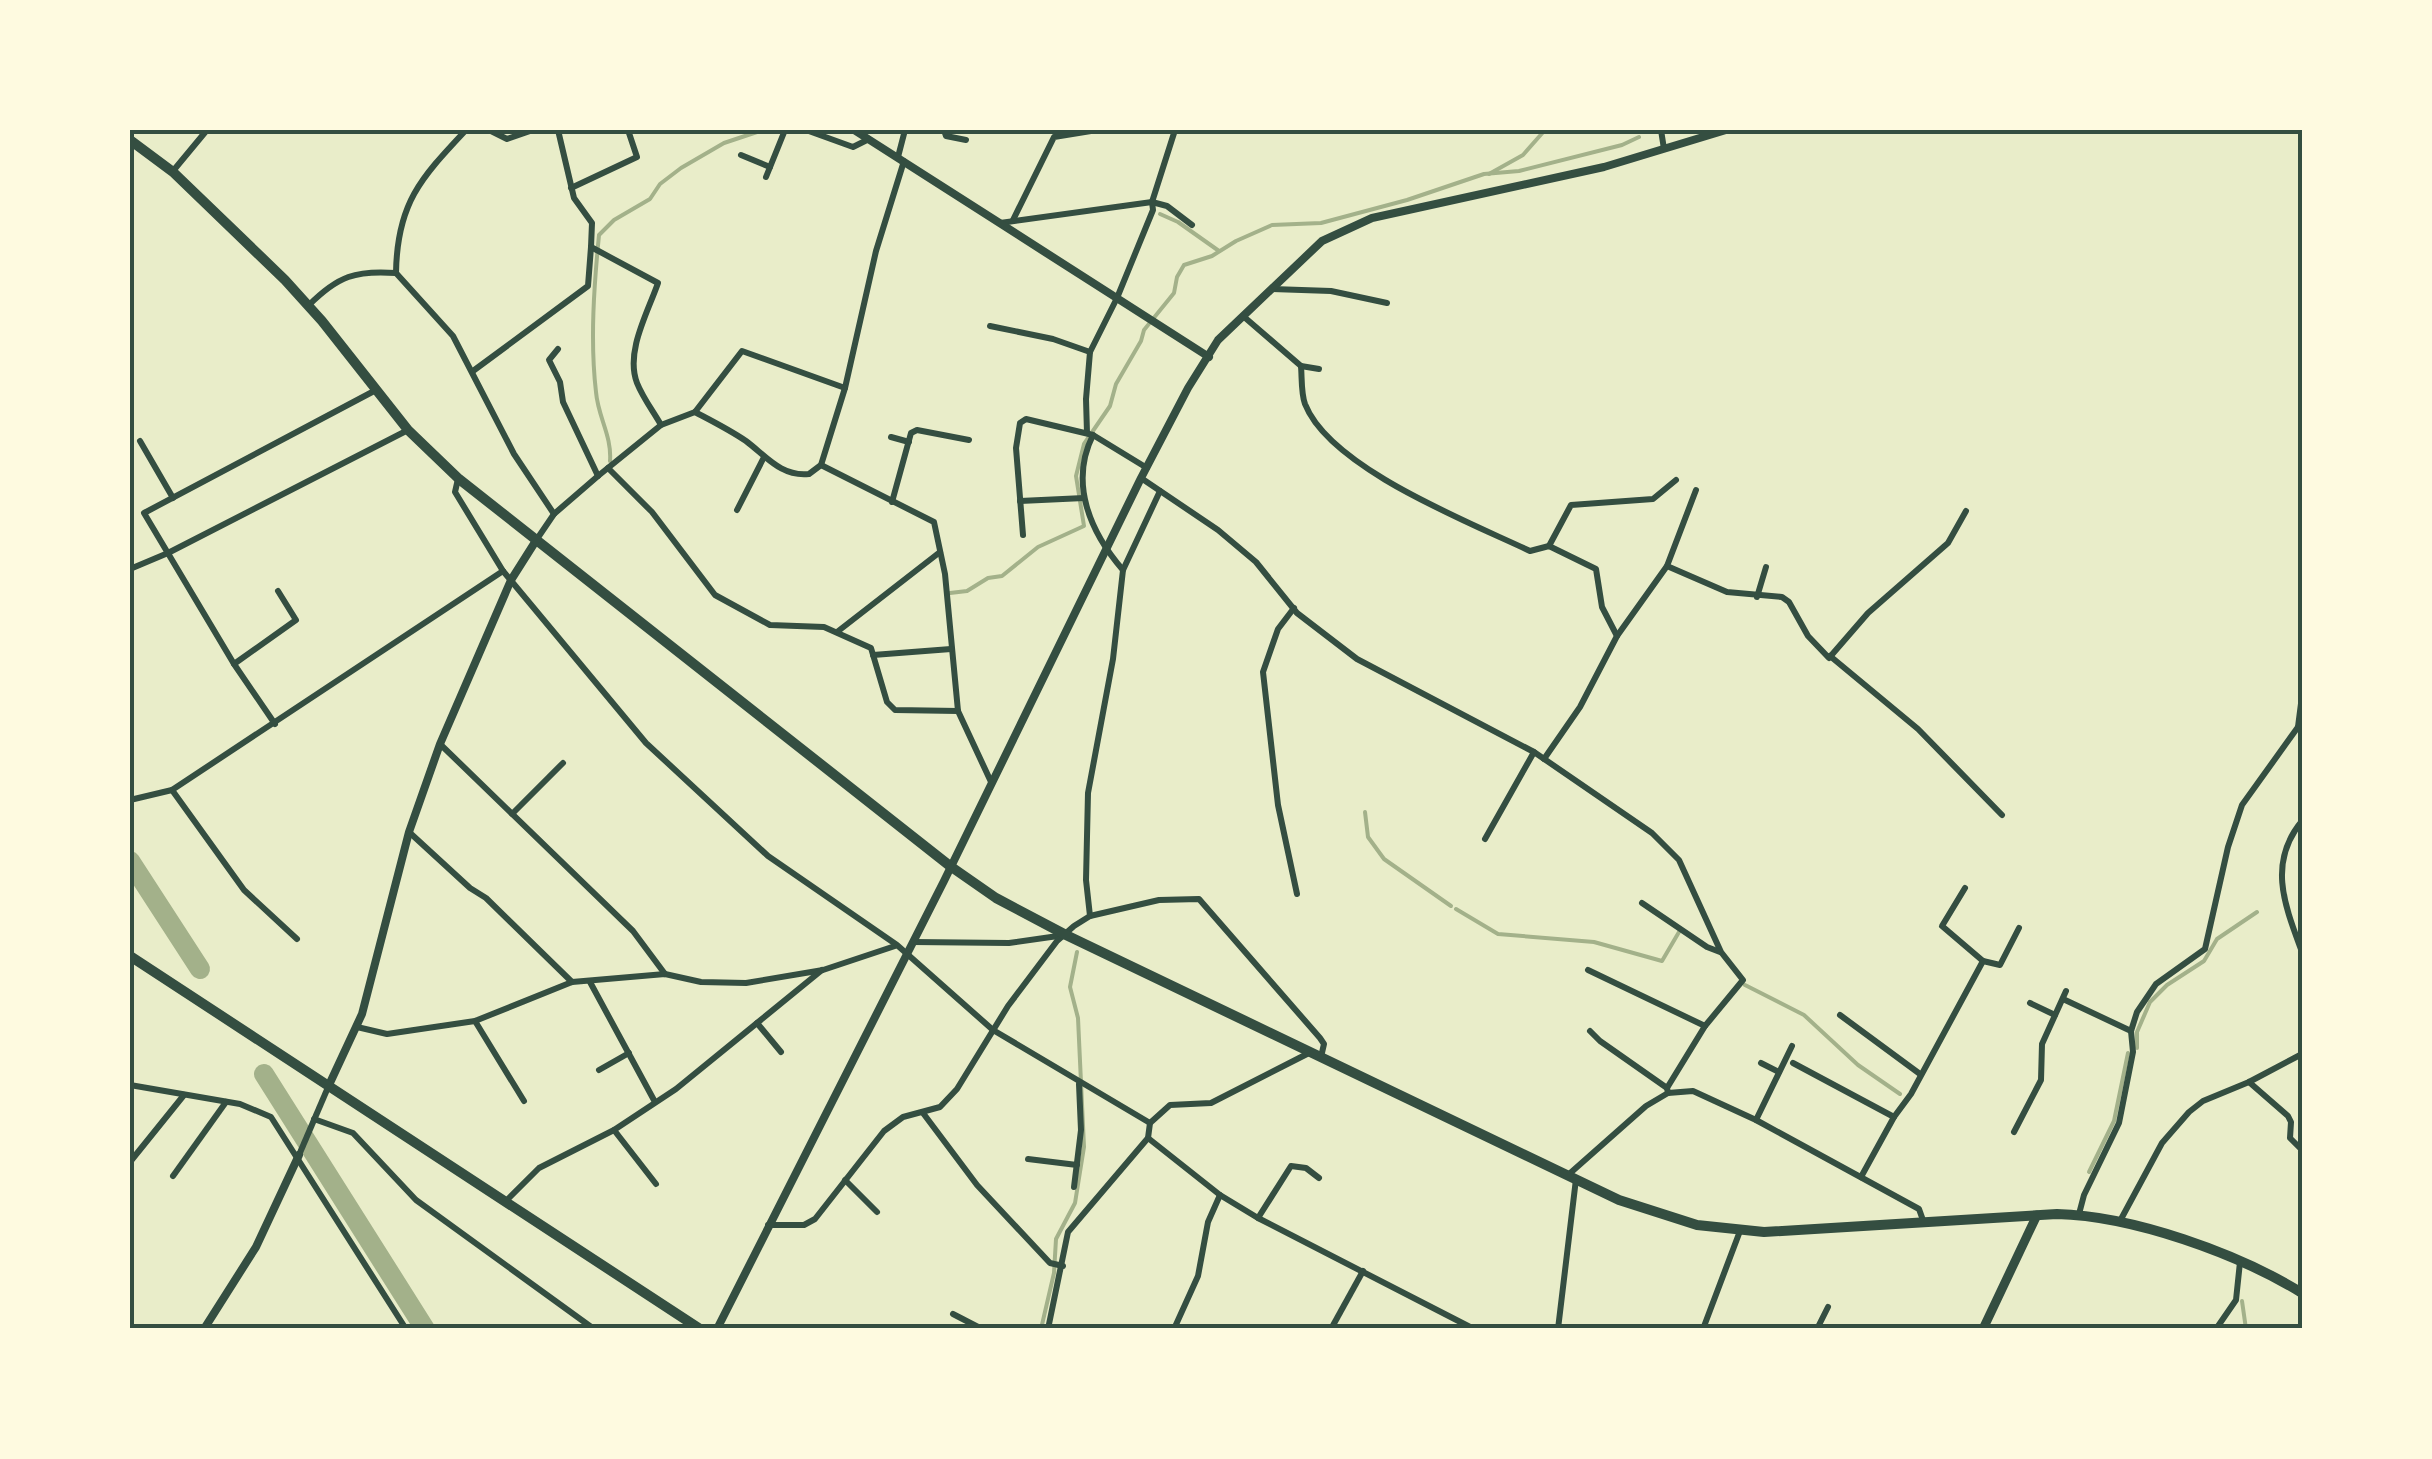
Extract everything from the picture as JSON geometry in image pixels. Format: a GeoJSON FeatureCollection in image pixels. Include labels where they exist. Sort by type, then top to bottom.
{"type":"FeatureCollection","features":[{"type":"Feature","properties":{"kind":"main road"},"geometry":{"type":"LineString","coordinates":[[130,140],[173,172],[310,306],[408,430],[458,479],[950,866],[1011,906],[1660,1216],[1740,1231],[2079,1214],[2120,1221],[2240,1262],[2302,1294]]}},
{"type":"Feature","properties":{"kind":"main road"},"geometry":{"type":"LineString","coordinates":[[130,956],[700,1329]]}},
{"type":"Feature","properties":{"kind":"main road"},"geometry":{"type":"LineString","coordinates":[[1983,1329],[2037,1215]]}},
{"type":"Feature","properties":{"kind":"street"},"geometry":{"type":"LineString","coordinates":[[173,172],[207,130]]}},
{"type":"Feature","properties":{"kind":"street"},"geometry":{"type":"LineString","coordinates":[[466,130],[418,184],[401,227],[396,272],[453,336],[514,454],[554,514]]}},
{"type":"Feature","properties":{"kind":"street"},"geometry":{"type":"LineString","coordinates":[[489,130],[507,139],[534,130]]}},
{"type":"Feature","properties":{"kind":"street"},"geometry":{"type":"LineString","coordinates":[[473,371],[588,286],[596,250],[592,223],[574,198],[558,130]]}},
{"type":"Feature","properties":{"kind":"street"},"geometry":{"type":"LineString","coordinates":[[571,188],[637,157],[628,130]]}},
{"type":"Feature","properties":{"kind":"street"},"geometry":{"type":"LineString","coordinates":[[766,177],[786,130]]}},
{"type":"Feature","properties":{"kind":"street"},"geometry":{"type":"LineString","coordinates":[[806,130],[853,148],[868,139]]}},
{"type":"Feature","properties":{"kind":"street"},"geometry":{"type":"LineString","coordinates":[[854,130],[1208,357]]}},
{"type":"Feature","properties":{"kind":"street"},"geometry":{"type":"LineString","coordinates":[[695,412],[793,474],[809,474],[820,465],[845,388],[905,130]]}},
{"type":"Feature","properties":{"kind":"street"},"geometry":{"type":"LineString","coordinates":[[944,130],[946,136],[966,140]]}},
{"type":"Feature","properties":{"kind":"street"},"geometry":{"type":"LineString","coordinates":[[1012,221],[1054,137],[1097,130]]}},
{"type":"Feature","properties":{"kind":"street"},"geometry":{"type":"LineString","coordinates":[[1122,570],[1092,528],[1084,498],[1084,454],[1090,434],[1086,399],[1090,352],[1153,210],[1152,202],[1175,130]]}},
{"type":"Feature","properties":{"kind":"street"},"geometry":{"type":"LineString","coordinates":[[1660,130],[1664,150]]}},
{"type":"Feature","properties":{"kind":"street"},"geometry":{"type":"LineString","coordinates":[[717,1329],[1147,468],[1218,340],[1322,242],[1372,218],[1482,196],[1664,150],[1726,130]]}},
{"type":"Feature","properties":{"kind":"street"},"geometry":{"type":"LineString","coordinates":[[741,155],[770,167]]}},
{"type":"Feature","properties":{"kind":"street"},"geometry":{"type":"LineString","coordinates":[[999,223],[1152,202],[1167,206],[1192,226]]}},
{"type":"Feature","properties":{"kind":"street"},"geometry":{"type":"LineString","coordinates":[[596,250],[658,283],[638,336],[634,366],[636,381],[661,426]]}},
{"type":"Feature","properties":{"kind":"street"},"geometry":{"type":"LineString","coordinates":[[310,306],[346,276],[396,272]]}},
{"type":"Feature","properties":{"kind":"street"},"geometry":{"type":"LineString","coordinates":[[1270,289],[1331,291],[1387,303]]}},
{"type":"Feature","properties":{"kind":"street"},"geometry":{"type":"LineString","coordinates":[[1242,316],[1301,366],[1319,369]]}},
{"type":"Feature","properties":{"kind":"street"},"geometry":{"type":"LineString","coordinates":[[990,326],[1053,339],[1090,352]]}},
{"type":"Feature","properties":{"kind":"street"},"geometry":{"type":"LineString","coordinates":[[558,349],[549,360],[560,382],[563,402],[598,476]]}},
{"type":"Feature","properties":{"kind":"street"},"geometry":{"type":"LineString","coordinates":[[204,1329],[256,1247],[357,1027],[409,832],[440,744],[511,580],[554,514],[661,426],[695,412],[742,350],[845,388]]}},
{"type":"Feature","properties":{"kind":"street"},"geometry":{"type":"LineString","coordinates":[[1301,366],[1303,401],[1346,455],[1436,506],[1530,551],[1550,546],[1596,570],[1602,607],[1616,636]]}},
{"type":"Feature","properties":{"kind":"street"},"geometry":{"type":"LineString","coordinates":[[275,724],[234,664],[144,513],[376,390]]}},
{"type":"Feature","properties":{"kind":"street"},"geometry":{"type":"LineString","coordinates":[[1022,534],[1016,448],[1020,422],[1090,434],[1147,468]]}},
{"type":"Feature","properties":{"kind":"street"},"geometry":{"type":"LineString","coordinates":[[130,569],[408,430]]}},
{"type":"Feature","properties":{"kind":"street"},"geometry":{"type":"LineString","coordinates":[[892,502],[911,433],[917,430],[969,440]]}},
{"type":"Feature","properties":{"kind":"street"},"geometry":{"type":"LineString","coordinates":[[891,437],[909,442]]}},
{"type":"Feature","properties":{"kind":"street"},"geometry":{"type":"LineString","coordinates":[[140,440],[173,498]]}},
{"type":"Feature","properties":{"kind":"street"},"geometry":{"type":"LineString","coordinates":[[737,510],[763,458]]}},
{"type":"Feature","properties":{"kind":"street"},"geometry":{"type":"LineString","coordinates":[[820,465],[934,522],[945,574],[958,711],[992,784]]}},
{"type":"Feature","properties":{"kind":"street"},"geometry":{"type":"LineString","coordinates":[[608,468],[652,512],[715,595],[770,624],[824,627],[862,642],[871,648],[886,702],[895,710],[958,711]]}},
{"type":"Feature","properties":{"kind":"street"},"geometry":{"type":"LineString","coordinates":[[1142,478],[1218,530],[1256,562],[1294,608],[1374,670],[1534,752],[1652,833],[1678,860],[1721,952],[1743,980],[1705,1026],[1668,1090],[1572,1177],[1558,1329]]}},
{"type":"Feature","properties":{"kind":"street"},"geometry":{"type":"LineString","coordinates":[[458,479],[455,492],[503,571],[646,743],[768,856],[896,945],[993,1030],[1150,1123]]}},
{"type":"Feature","properties":{"kind":"street"},"geometry":{"type":"LineString","coordinates":[[1550,546],[1570,505],[1654,499],[1676,480]]}},
{"type":"Feature","properties":{"kind":"street"},"geometry":{"type":"LineString","coordinates":[[1090,916],[1086,880],[1088,793],[1113,659],[1122,570],[1160,490]]}},
{"type":"Feature","properties":{"kind":"street"},"geometry":{"type":"LineString","coordinates":[[1544,758],[1580,707],[1616,636],[1667,566],[1696,490]]}},
{"type":"Feature","properties":{"kind":"street"},"geometry":{"type":"LineString","coordinates":[[1020,501],[1084,498]]}},
{"type":"Feature","properties":{"kind":"street"},"geometry":{"type":"LineString","coordinates":[[1830,656],[1868,612],[1948,543],[1966,510]]}},
{"type":"Feature","properties":{"kind":"street"},"geometry":{"type":"LineString","coordinates":[[837,632],[940,552]]}},
{"type":"Feature","properties":{"kind":"street"},"geometry":{"type":"LineString","coordinates":[[1667,566],[1727,592],[1782,597],[1789,602],[1808,636],[1828,658],[1918,729],[2002,815]]}},
{"type":"Feature","properties":{"kind":"street"},"geometry":{"type":"LineString","coordinates":[[1756,597],[1766,567]]}},
{"type":"Feature","properties":{"kind":"street"},"geometry":{"type":"LineString","coordinates":[[130,800],[172,790],[503,571]]}},
{"type":"Feature","properties":{"kind":"street"},"geometry":{"type":"LineString","coordinates":[[234,664],[296,620],[278,590]]}},
{"type":"Feature","properties":{"kind":"street"},"geometry":{"type":"LineString","coordinates":[[1294,608],[1278,629],[1263,672],[1278,805],[1297,894]]}},
{"type":"Feature","properties":{"kind":"street"},"geometry":{"type":"LineString","coordinates":[[873,654],[951,649]]}},
{"type":"Feature","properties":{"kind":"street"},"geometry":{"type":"LineString","coordinates":[[2079,1214],[2118,1123],[2137,1012],[2156,984],[2205,949],[2228,847],[2242,805],[2300,728],[2302,696]]}},
{"type":"Feature","properties":{"kind":"street"},"geometry":{"type":"LineString","coordinates":[[440,744],[634,931],[665,974]]}},
{"type":"Feature","properties":{"kind":"street"},"geometry":{"type":"LineString","coordinates":[[1485,840],[1534,752]]}},
{"type":"Feature","properties":{"kind":"street"},"geometry":{"type":"LineString","coordinates":[[512,814],[563,764]]}},
{"type":"Feature","properties":{"kind":"street"},"geometry":{"type":"LineString","coordinates":[[172,790],[244,890],[297,939]]}},
{"type":"Feature","properties":{"kind":"street"},"geometry":{"type":"LineString","coordinates":[[2302,821],[2285,847],[2280,871],[2281,892],[2302,952]]}},
{"type":"Feature","properties":{"kind":"street"},"geometry":{"type":"LineString","coordinates":[[409,832],[486,898],[572,982]]}},
{"type":"Feature","properties":{"kind":"street"},"geometry":{"type":"LineString","coordinates":[[1966,888],[1942,926],[1983,961],[2000,965],[2019,928]]}},
{"type":"Feature","properties":{"kind":"street"},"geometry":{"type":"LineString","coordinates":[[768,1225],[804,1224],[815,1219],[884,1131],[903,1117],[940,1108],[957,1089],[1008,1006],[1057,942],[1090,916],[1159,900],[1200,899],[1324,1044],[1316,1054],[1210,1103],[1170,1105],[1150,1123],[1148,1138],[1068,1232],[1048,1329]]}},
{"type":"Feature","properties":{"kind":"street"},"geometry":{"type":"LineString","coordinates":[[1642,903],[1721,952]]}},
{"type":"Feature","properties":{"kind":"street"},"geometry":{"type":"LineString","coordinates":[[913,942],[1009,944],[1066,935]]}},
{"type":"Feature","properties":{"kind":"street"},"geometry":{"type":"LineString","coordinates":[[357,1027],[387,1034],[475,1021],[572,982],[665,974],[700,982],[746,982],[823,970],[896,945]]}},
{"type":"Feature","properties":{"kind":"street"},"geometry":{"type":"LineString","coordinates":[[1861,1177],[1983,961]]}},
{"type":"Feature","properties":{"kind":"street"},"geometry":{"type":"LineString","coordinates":[[506,1202],[539,1168],[614,1130],[655,1102],[823,970]]}},
{"type":"Feature","properties":{"kind":"street"},"geometry":{"type":"LineString","coordinates":[[1588,970],[1705,1026]]}},
{"type":"Feature","properties":{"kind":"street"},"geometry":{"type":"LineString","coordinates":[[590,982],[655,1102]]}},
{"type":"Feature","properties":{"kind":"street"},"geometry":{"type":"LineString","coordinates":[[2014,1132],[2041,1080],[2042,1044],[2065,995],[2131,1031]]}},
{"type":"Feature","properties":{"kind":"street"},"geometry":{"type":"LineString","coordinates":[[2030,1003],[2056,1015]]}},
{"type":"Feature","properties":{"kind":"street"},"geometry":{"type":"LineString","coordinates":[[1840,1015],[1920,1074]]}},
{"type":"Feature","properties":{"kind":"street"},"geometry":{"type":"LineString","coordinates":[[475,1021],[524,1101]]}},
{"type":"Feature","properties":{"kind":"street"},"geometry":{"type":"LineString","coordinates":[[757,1024],[781,1052]]}},
{"type":"Feature","properties":{"kind":"street"},"geometry":{"type":"LineString","coordinates":[[1590,1030],[1600,1042],[1668,1090],[1693,1091],[1756,1120],[1919,1209],[1924,1223]]}},
{"type":"Feature","properties":{"kind":"street"},"geometry":{"type":"LineString","coordinates":[[1756,1120],[1792,1046]]}},
{"type":"Feature","properties":{"kind":"street"},"geometry":{"type":"LineString","coordinates":[[598,1070],[629,1053]]}},
{"type":"Feature","properties":{"kind":"street"},"geometry":{"type":"LineString","coordinates":[[2120,1221],[2162,1143],[2202,1100],[2249,1082],[2302,1054]]}},
{"type":"Feature","properties":{"kind":"street"},"geometry":{"type":"LineString","coordinates":[[1792,1062],[1894,1117]]}},
{"type":"Feature","properties":{"kind":"street"},"geometry":{"type":"LineString","coordinates":[[1760,1063],[1779,1072]]}},
{"type":"Feature","properties":{"kind":"street"},"geometry":{"type":"LineString","coordinates":[[2249,1082],[2288,1116],[2290,1138],[2302,1150]]}},
{"type":"Feature","properties":{"kind":"street"},"geometry":{"type":"LineString","coordinates":[[1074,1187],[1082,1084]]}},
{"type":"Feature","properties":{"kind":"street"},"geometry":{"type":"LineString","coordinates":[[130,1085],[226,1102],[271,1117],[406,1329]]}},
{"type":"Feature","properties":{"kind":"street"},"geometry":{"type":"LineString","coordinates":[[130,1162],[185,1094]]}},
{"type":"Feature","properties":{"kind":"street"},"geometry":{"type":"LineString","coordinates":[[172,1176],[226,1102]]}},
{"type":"Feature","properties":{"kind":"street"},"geometry":{"type":"LineString","coordinates":[[923,1114],[978,1184],[1050,1262],[1063,1266]]}},
{"type":"Feature","properties":{"kind":"street"},"geometry":{"type":"LineString","coordinates":[[313,1120],[352,1133],[416,1200],[594,1329]]}},
{"type":"Feature","properties":{"kind":"street"},"geometry":{"type":"LineString","coordinates":[[614,1130],[656,1184]]}},
{"type":"Feature","properties":{"kind":"street"},"geometry":{"type":"LineString","coordinates":[[1148,1138],[1220,1195],[1258,1218],[1474,1329]]}},
{"type":"Feature","properties":{"kind":"street"},"geometry":{"type":"LineString","coordinates":[[1028,1159],[1077,1166]]}},
{"type":"Feature","properties":{"kind":"street"},"geometry":{"type":"LineString","coordinates":[[1258,1218],[1291,1166],[1306,1168],[1319,1178]]}},
{"type":"Feature","properties":{"kind":"street"},"geometry":{"type":"LineString","coordinates":[[845,1180],[876,1212]]}},
{"type":"Feature","properties":{"kind":"street"},"geometry":{"type":"LineString","coordinates":[[1174,1329],[1198,1276],[1208,1222],[1220,1195]]}},
{"type":"Feature","properties":{"kind":"street"},"geometry":{"type":"LineString","coordinates":[[1703,1329],[1740,1231]]}},
{"type":"Feature","properties":{"kind":"street"},"geometry":{"type":"LineString","coordinates":[[2216,1329],[2236,1300],[2240,1262]]}},
{"type":"Feature","properties":{"kind":"street"},"geometry":{"type":"LineString","coordinates":[[1331,1329],[1362,1271]]}},
{"type":"Feature","properties":{"kind":"street"},"geometry":{"type":"LineString","coordinates":[[1817,1329],[1828,1307]]}},
{"type":"Feature","properties":{"kind":"street"},"geometry":{"type":"LineString","coordinates":[[953,1314],[982,1329]]}},
{"type":"Feature","properties":{"kind":"waterway"},"geometry":{"type":"LineString","coordinates":[[610,461],[597,401],[593,353],[599,235],[614,220],[650,199],[660,184],[681,168],[724,143],[763,130]]}},
{"type":"Feature","properties":{"kind":"waterway"},"geometry":{"type":"LineString","coordinates":[[1489,174],[1523,155],[1545,130]]}},
{"type":"Feature","properties":{"kind":"waterway"},"geometry":{"type":"LineString","coordinates":[[950,593],[967,591],[988,578],[1002,576],[1038,547],[1084,526],[1076,476],[1084,444],[1110,406],[1116,384],[1144,330],[1174,293],[1184,265],[1212,256],[1272,225],[1321,223],[1484,174],[1519,171],[1622,145],[1639,137]]}},
{"type":"Feature","properties":{"kind":"waterway"},"geometry":{"type":"LineString","coordinates":[[1160,214],[1219,251]]}},
{"type":"Feature","properties":{"kind":"waterway"},"geometry":{"type":"LineString","coordinates":[[1365,812],[1368,837],[1384,859],[1451,906]]}},
{"type":"Feature","properties":{"kind":"waterway"},"geometry":{"type":"LineString","coordinates":[[130,861],[200,969]]}},
{"type":"Feature","properties":{"kind":"waterway"},"geometry":{"type":"LineString","coordinates":[[1456,909],[1498,934],[1594,942],[1662,961],[1679,932]]}},
{"type":"Feature","properties":{"kind":"waterway"},"geometry":{"type":"LineString","coordinates":[[2137,1048],[2137,1032],[2150,1002],[2167,985],[2204,961],[2217,939],[2257,912]]}},
{"type":"Feature","properties":{"kind":"waterway"},"geometry":{"type":"LineString","coordinates":[[1041,1329],[1054,1273],[1056,1239],[1075,1203],[1084,1147],[1078,1018],[1070,987],[1077,952]]}},
{"type":"Feature","properties":{"kind":"waterway"},"geometry":{"type":"LineString","coordinates":[[1745,985],[1804,1015],[1858,1065],[1900,1094]]}},
{"type":"Feature","properties":{"kind":"waterway"},"geometry":{"type":"LineString","coordinates":[[2089,1172],[2114,1121],[2128,1053]]}},
{"type":"Feature","properties":{"kind":"waterway"},"geometry":{"type":"LineString","coordinates":[[264,1074],[425,1329]]}},
{"type":"Feature","properties":{"kind":"waterway"},"geometry":{"type":"LineString","coordinates":[[2242,1301],[2246,1329]]}}]}
